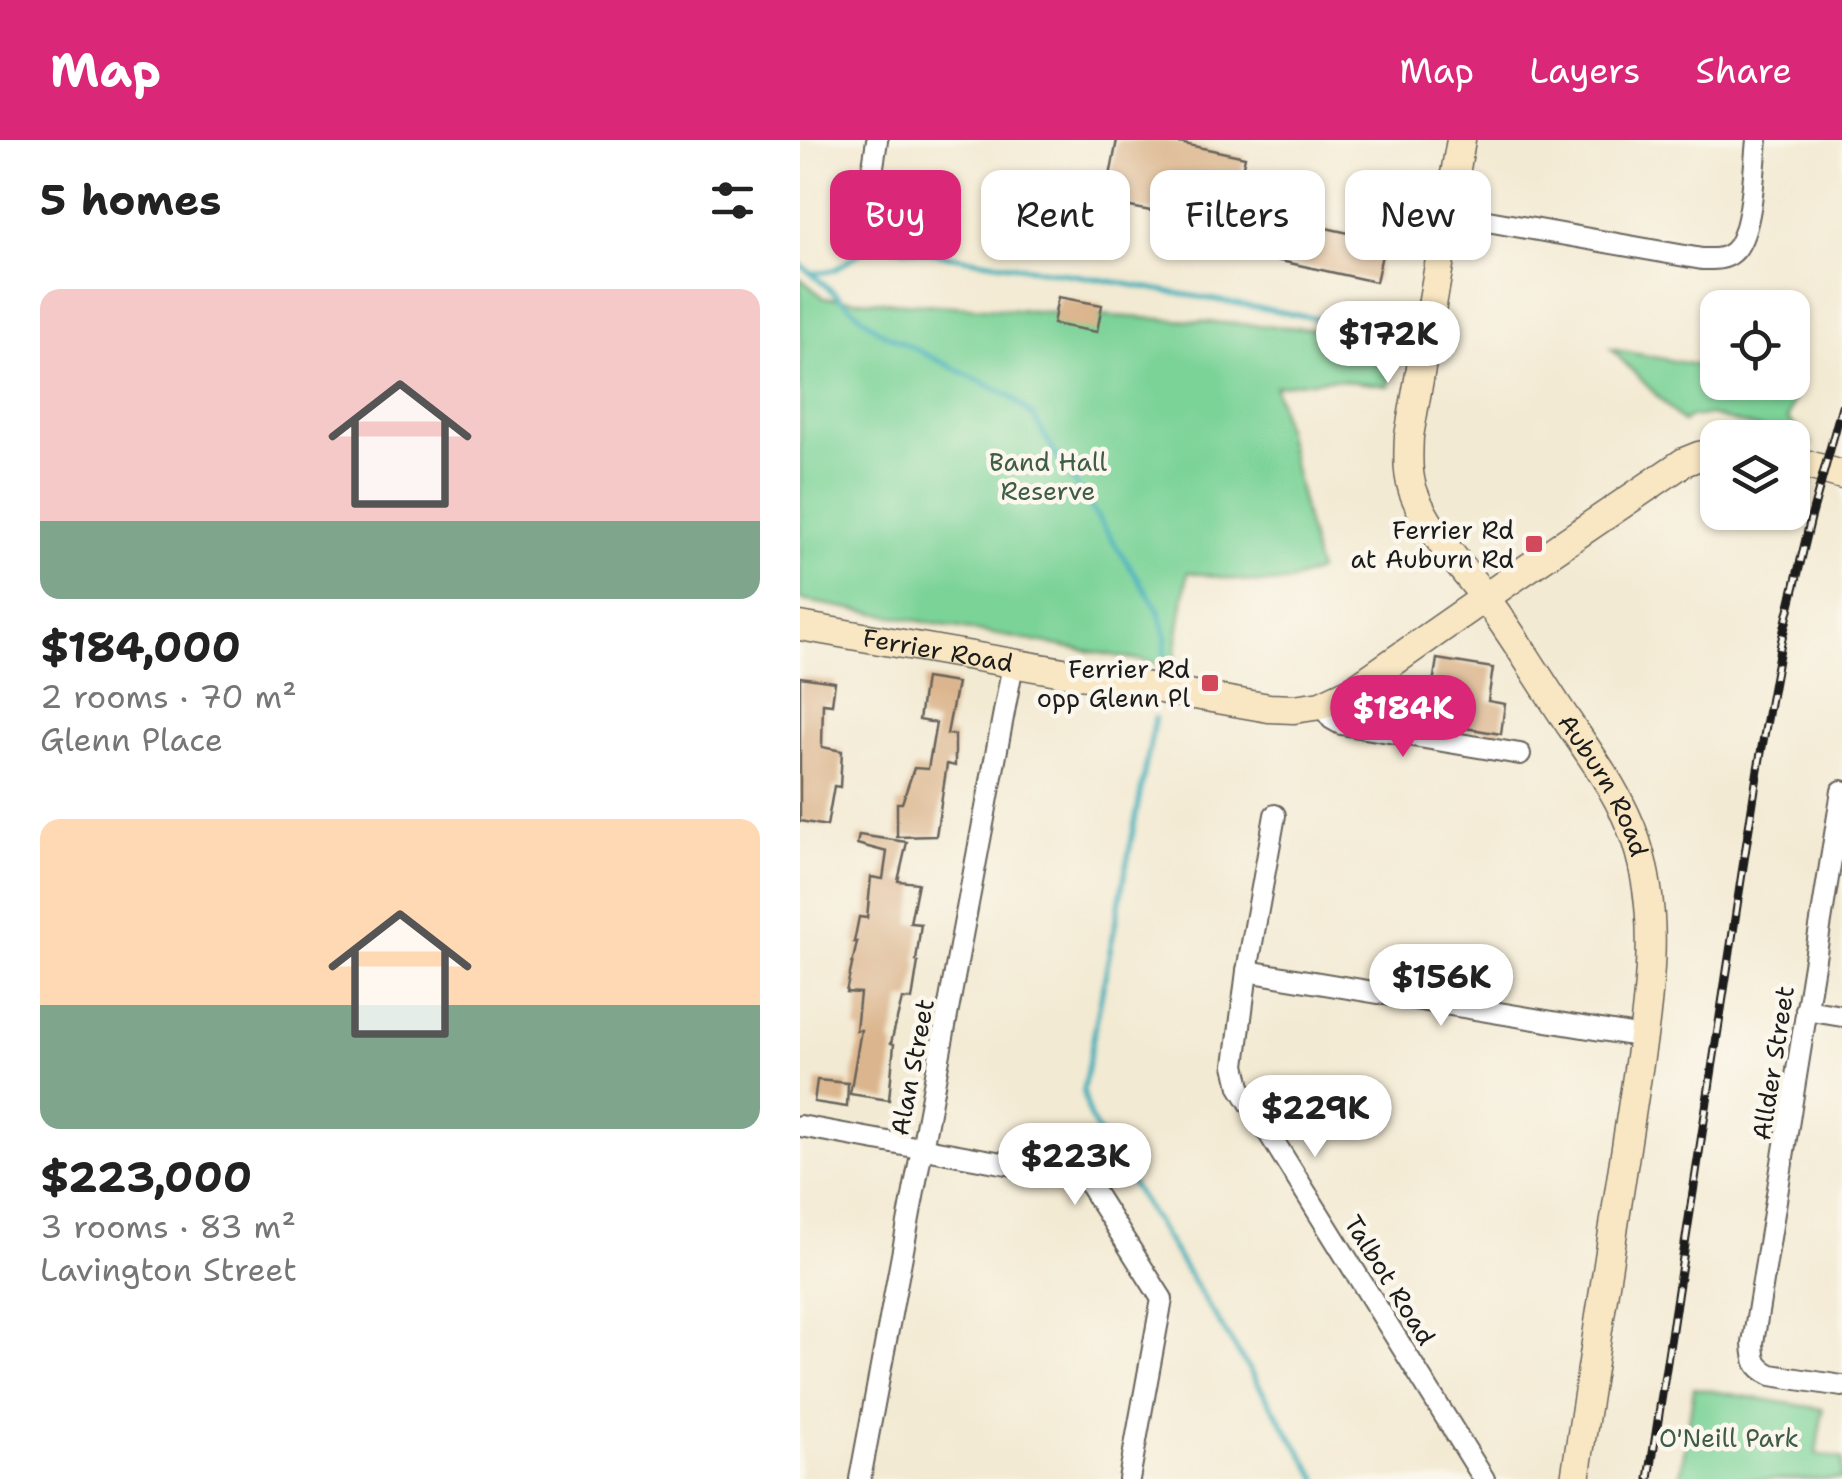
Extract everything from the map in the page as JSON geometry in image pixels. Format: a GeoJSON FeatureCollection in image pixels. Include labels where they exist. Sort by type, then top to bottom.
{"type":"FeatureCollection","features":[{"type":"Feature","properties":{"kind":"main road","name":"Auburn Road"},"geometry":{"type":"LineString","coordinates":[[1456,170],[1461,140]]}},
{"type":"Feature","properties":{"kind":"main road","name":"Auburn Road"},"geometry":{"type":"LineString","coordinates":[[1440,260],[1409,436],[1409,478],[1428,520],[1485,598],[1615,794],[1636,841],[1648,891],[1652,943],[1643,1037],[1575,1479]]}},
{"type":"Feature","properties":{"kind":"main road","name":"Ferrier Road"},"geometry":{"type":"LineString","coordinates":[[800,626],[1268,708],[1321,705],[1353,690],[1684,462],[1700,457]]}},
{"type":"Feature","properties":{"kind":"main road"},"geometry":{"type":"LineString","coordinates":[[1810,465],[1842,475]]}},
{"type":"Feature","properties":{"kind":"street"},"geometry":{"type":"LineString","coordinates":[[872,170],[877,140]]}},
{"type":"Feature","properties":{"kind":"street"},"geometry":{"type":"LineString","coordinates":[[1491,222],[1719,260],[1740,245],[1745,230],[1758,140]]}},
{"type":"Feature","properties":{"kind":"street","name":"Alan Street"},"geometry":{"type":"LineString","coordinates":[[860,1479],[1014,664]]}},
{"type":"Feature","properties":{"kind":"street"},"geometry":{"type":"LineString","coordinates":[[1321,705],[1341,724],[1520,754]]}},
{"type":"Feature","properties":{"kind":"street","name":"Allder Street"},"geometry":{"type":"LineString","coordinates":[[1842,790],[1753,1343],[1754,1363],[1760,1370],[1842,1386]]}},
{"type":"Feature","properties":{"kind":"street","name":"Talbot Road"},"geometry":{"type":"LineString","coordinates":[[1274,814],[1235,1065],[1240,1087],[1484,1479]]}},
{"type":"Feature","properties":{"kind":"street"},"geometry":{"type":"LineString","coordinates":[[1247,972],[1643,1037]]}},
{"type":"Feature","properties":{"kind":"street"},"geometry":{"type":"LineString","coordinates":[[1806,1010],[1842,1016]]}},
{"type":"Feature","properties":{"kind":"street"},"geometry":{"type":"LineString","coordinates":[[800,1126],[1078,1177],[1090,1184],[1162,1299],[1128,1479]]}},
{"type":"Feature","properties":{"kind":"green space","name":"Band Hall Reserve"},"geometry":{"type":"Polygon","coordinates":[[[800,278],[824,298],[1399,334],[1389,386],[1330,379],[1275,386],[1318,571],[1289,582],[1258,583],[1188,572],[1173,666],[800,600],[800,278]]]}},
{"type":"Feature","properties":{"kind":"green space"},"geometry":{"type":"Polygon","coordinates":[[[1611,349],[1700,366],[1700,400],[1794,400],[1789,420],[1729,420],[1710,415],[1690,417],[1683,422],[1611,349]]]}},
{"type":"Feature","properties":{"kind":"green space","name":"O'Neill Park"},"geometry":{"type":"Polygon","coordinates":[[[1694,1388],[1823,1409],[1816,1454],[1842,1459],[1842,1479],[1680,1479],[1694,1388]]]}},
{"type":"Feature","properties":{"kind":"building"},"geometry":{"type":"Polygon","coordinates":[[[1117,140],[1165,140],[1245,157],[1242,170],[1150,170],[1150,211],[1130,207],[1130,170],[1111,170],[1117,140]]]}},
{"type":"Feature","properties":{"kind":"building"},"geometry":{"type":"Polygon","coordinates":[[[1325,228],[1345,232],[1345,260],[1381,260],[1376,282],[1276,260],[1325,260],[1325,228]]]}},
{"type":"Feature","properties":{"kind":"building"},"geometry":{"type":"Polygon","coordinates":[[[1058,297],[1102,305],[1097,332],[1053,324],[1058,297]]]}},
{"type":"Feature","properties":{"kind":"building"},"geometry":{"type":"Polygon","coordinates":[[[1437,659],[1493,668],[1488,701],[1505,704],[1501,734],[1423,721],[1437,659]]]}},
{"type":"Feature","properties":{"kind":"building"},"geometry":{"type":"Polygon","coordinates":[[[800,677],[835,682],[832,704],[823,703],[822,747],[842,751],[840,787],[834,786],[827,826],[800,821],[800,677]]]}},
{"type":"Feature","properties":{"kind":"building"},"geometry":{"type":"Polygon","coordinates":[[[925,678],[957,683],[947,734],[955,735],[955,766],[947,764],[936,836],[897,837],[897,803],[902,803],[914,768],[928,769],[936,723],[919,720],[925,678]]]}},
{"type":"Feature","properties":{"kind":"building"},"geometry":{"type":"Polygon","coordinates":[[[859,835],[907,842],[898,881],[918,883],[910,923],[921,924],[918,962],[912,1000],[902,999],[891,1043],[894,1044],[889,1100],[850,1094],[861,1030],[856,1030],[860,993],[846,992],[859,917],[867,918],[871,877],[883,879],[887,852],[857,844],[859,835]]]}},
{"type":"Feature","properties":{"kind":"building"},"geometry":{"type":"Polygon","coordinates":[[[817,1080],[848,1083],[847,1107],[814,1102],[817,1080]]]}},
{"type":"Feature","properties":{"kind":"waterway"},"geometry":{"type":"LineString","coordinates":[[809,272],[831,271],[880,245],[1338,322],[1367,321],[1392,330]]}},
{"type":"Feature","properties":{"kind":"waterway"},"geometry":{"type":"LineString","coordinates":[[800,264],[879,331],[1010,396],[1034,417],[1158,609],[1166,637],[1164,663]]}},
{"type":"Feature","properties":{"kind":"waterway"},"geometry":{"type":"LineString","coordinates":[[1155,718],[1083,1090],[1090,1118],[1318,1479]]}},
{"type":"Feature","properties":{"kind":"railway"},"geometry":{"type":"LineString","coordinates":[[1649,1479],[1758,769],[1781,643],[1842,406]]}},
{"type":"Feature","properties":{"kind":"place","name":"Ferrier Rd at Auburn Rd"},"geometry":{"type":"Point","coordinates":[1534,544]}},
{"type":"Feature","properties":{"kind":"place","name":"Ferrier Rd opp Glenn Pl"},"geometry":{"type":"Point","coordinates":[1210,683]}}]}
